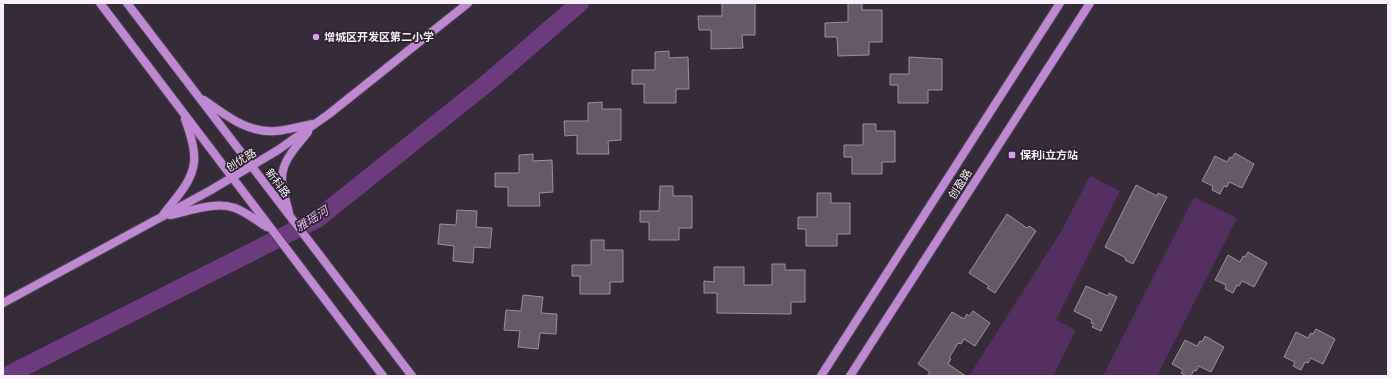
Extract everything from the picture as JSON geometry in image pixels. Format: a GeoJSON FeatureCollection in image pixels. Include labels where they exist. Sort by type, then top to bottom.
{"type":"FeatureCollection","features":[{"type":"Feature","properties":{"kind":"street"},"geometry":{"type":"LineString","coordinates":[[100,3],[383,376]]}},
{"type":"Feature","properties":{"kind":"street","name":"新科路"},"geometry":{"type":"LineString","coordinates":[[127,3],[412,376]]}},
{"type":"Feature","properties":{"kind":"street","name":"创优路"},"geometry":{"type":"LineString","coordinates":[[3,303],[233,178],[252,166],[316,123],[468,3]]}},
{"type":"Feature","properties":{"kind":"street","name":"创盈路"},"geometry":{"type":"LineString","coordinates":[[821,376],[1060,3]]}},
{"type":"Feature","properties":{"kind":"street","name":"创盈路"},"geometry":{"type":"LineString","coordinates":[[850,376],[1090,3]]}},
{"type":"Feature","properties":{"kind":"street"},"geometry":{"type":"LineString","coordinates":[[197,95],[232,120],[255,129],[278,131],[316,123]]}},
{"type":"Feature","properties":{"kind":"street"},"geometry":{"type":"LineString","coordinates":[[161,217],[188,182],[193,169],[194,152],[183,113]]}},
{"type":"Feature","properties":{"kind":"street"},"geometry":{"type":"LineString","coordinates":[[290,216],[282,179],[284,166],[290,155],[316,123]]}},
{"type":"Feature","properties":{"kind":"street"},"geometry":{"type":"LineString","coordinates":[[161,217],[212,206],[226,206],[242,211],[272,230]]}},
{"type":"Feature","properties":{"kind":"shaded area"},"geometry":{"type":"Polygon","coordinates":[[[1090,176],[1120,191],[1056,320],[1076,330],[1053,376],[969,376],[1062,230],[1090,176]]]}},
{"type":"Feature","properties":{"kind":"shaded area"},"geometry":{"type":"Polygon","coordinates":[[[1194,197],[1237,218],[1157,376],[1103,376],[1194,197]]]}},
{"type":"Feature","properties":{"kind":"building"},"geometry":{"type":"Polygon","coordinates":[[[722,3],[755,3],[755,35],[742,35],[743,48],[711,49],[711,30],[699,30],[698,16],[722,16],[722,3]]]}},
{"type":"Feature","properties":{"kind":"building"},"geometry":{"type":"Polygon","coordinates":[[[848,3],[862,3],[862,10],[882,10],[882,42],[869,42],[869,55],[838,56],[837,37],[825,37],[825,23],[848,22],[848,3]]]}},
{"type":"Feature","properties":{"kind":"building"},"geometry":{"type":"Polygon","coordinates":[[[669,51],[669,58],[688,57],[689,89],[676,89],[676,103],[644,103],[644,84],[632,84],[632,70],[655,70],[655,52],[669,51]]]}},
{"type":"Feature","properties":{"kind":"building"},"geometry":{"type":"Polygon","coordinates":[[[909,57],[942,59],[942,90],[928,90],[928,103],[898,103],[898,85],[890,85],[890,74],[909,74],[909,57]]]}},
{"type":"Feature","properties":{"kind":"building"},"geometry":{"type":"Polygon","coordinates":[[[602,102],[602,109],[621,109],[621,140],[608,141],[609,154],[577,154],[577,135],[565,136],[564,121],[588,121],[588,103],[602,102]]]}},
{"type":"Feature","properties":{"kind":"building"},"geometry":{"type":"Polygon","coordinates":[[[863,124],[876,124],[876,131],[895,131],[895,162],[882,162],[882,174],[852,174],[852,157],[844,157],[844,145],[863,145],[863,124]]]}},
{"type":"Feature","properties":{"kind":"building"},"geometry":{"type":"Polygon","coordinates":[[[1235,153],[1254,164],[1242,188],[1229,182],[1227,187],[1224,186],[1220,194],[1212,190],[1213,186],[1202,181],[1215,156],[1227,162],[1235,153]]]}},
{"type":"Feature","properties":{"kind":"building"},"geometry":{"type":"Polygon","coordinates":[[[533,154],[533,161],[552,160],[553,192],[539,193],[540,206],[508,206],[508,187],[495,187],[495,173],[519,173],[519,155],[533,154]]]}},
{"type":"Feature","properties":{"kind":"building"},"geometry":{"type":"Polygon","coordinates":[[[1136,185],[1157,196],[1158,193],[1167,197],[1133,264],[1125,260],[1126,258],[1105,247],[1136,185]]]}},
{"type":"Feature","properties":{"kind":"building"},"geometry":{"type":"Polygon","coordinates":[[[660,186],[673,186],[673,196],[692,196],[692,228],[679,228],[679,240],[649,240],[649,222],[640,222],[640,211],[659,211],[660,186]]]}},
{"type":"Feature","properties":{"kind":"building"},"geometry":{"type":"Polygon","coordinates":[[[817,193],[831,193],[831,203],[850,203],[850,234],[837,234],[837,246],[806,246],[806,229],[798,229],[798,217],[817,217],[817,193]]]}},
{"type":"Feature","properties":{"kind":"building"},"geometry":{"type":"Polygon","coordinates":[[[457,210],[477,211],[476,227],[492,228],[490,248],[474,247],[473,263],[453,261],[454,246],[438,244],[440,224],[456,225],[457,210]]]}},
{"type":"Feature","properties":{"kind":"building"},"geometry":{"type":"Polygon","coordinates":[[[1007,214],[1027,228],[1029,226],[1036,231],[995,293],[987,288],[989,286],[969,273],[1007,214]]]}},
{"type":"Feature","properties":{"kind":"building"},"geometry":{"type":"Polygon","coordinates":[[[591,240],[604,240],[604,250],[623,250],[623,282],[610,282],[610,294],[580,294],[580,276],[572,276],[572,265],[591,265],[591,240]]]}},
{"type":"Feature","properties":{"kind":"building"},"geometry":{"type":"Polygon","coordinates":[[[1248,252],[1267,263],[1254,287],[1242,281],[1239,286],[1237,285],[1233,293],[1225,289],[1226,285],[1215,280],[1228,255],[1240,262],[1243,256],[1245,257],[1248,252]]]}},
{"type":"Feature","properties":{"kind":"building"},"geometry":{"type":"Polygon","coordinates":[[[772,264],[785,264],[785,270],[805,270],[805,302],[791,302],[791,314],[717,313],[717,293],[704,293],[704,281],[714,282],[714,267],[744,267],[744,285],[772,285],[772,264]]]}},
{"type":"Feature","properties":{"kind":"building"},"geometry":{"type":"Polygon","coordinates":[[[1086,286],[1108,296],[1109,293],[1117,297],[1101,331],[1092,327],[1094,324],[1091,323],[1092,320],[1074,311],[1086,286]]]}},
{"type":"Feature","properties":{"kind":"building"},"geometry":{"type":"Polygon","coordinates":[[[523,295],[543,297],[541,313],[557,314],[556,334],[540,333],[538,349],[518,347],[520,331],[504,330],[506,310],[521,311],[523,295]]]}},
{"type":"Feature","properties":{"kind":"building"},"geometry":{"type":"Polygon","coordinates":[[[973,311],[990,323],[975,346],[964,339],[961,344],[958,343],[949,358],[951,359],[948,364],[966,376],[927,376],[930,372],[918,364],[952,312],[964,319],[967,314],[969,316],[973,311]]]}},
{"type":"Feature","properties":{"kind":"building"},"geometry":{"type":"Polygon","coordinates":[[[1316,329],[1335,339],[1323,364],[1311,358],[1308,363],[1305,362],[1301,370],[1293,366],[1295,362],[1284,357],[1296,332],[1308,338],[1316,329]]]}},
{"type":"Feature","properties":{"kind":"building"},"geometry":{"type":"Polygon","coordinates":[[[1205,336],[1224,347],[1211,372],[1199,366],[1196,371],[1194,370],[1191,376],[1186,376],[1181,373],[1183,370],[1172,364],[1185,340],[1197,346],[1200,341],[1202,342],[1205,336]]]}},
{"type":"Feature","properties":{"kind":"waterway","name":"雅瑶河"},"geometry":{"type":"LineString","coordinates":[[6,376],[317,219],[486,84],[580,3]]}},
{"type":"Feature","properties":{"kind":"place","name":"增城区开发区第二小学"},"geometry":{"type":"Point","coordinates":[316,37]}},
{"type":"Feature","properties":{"kind":"place","name":"保利i立方站"},"geometry":{"type":"Point","coordinates":[1012,155]}}]}
